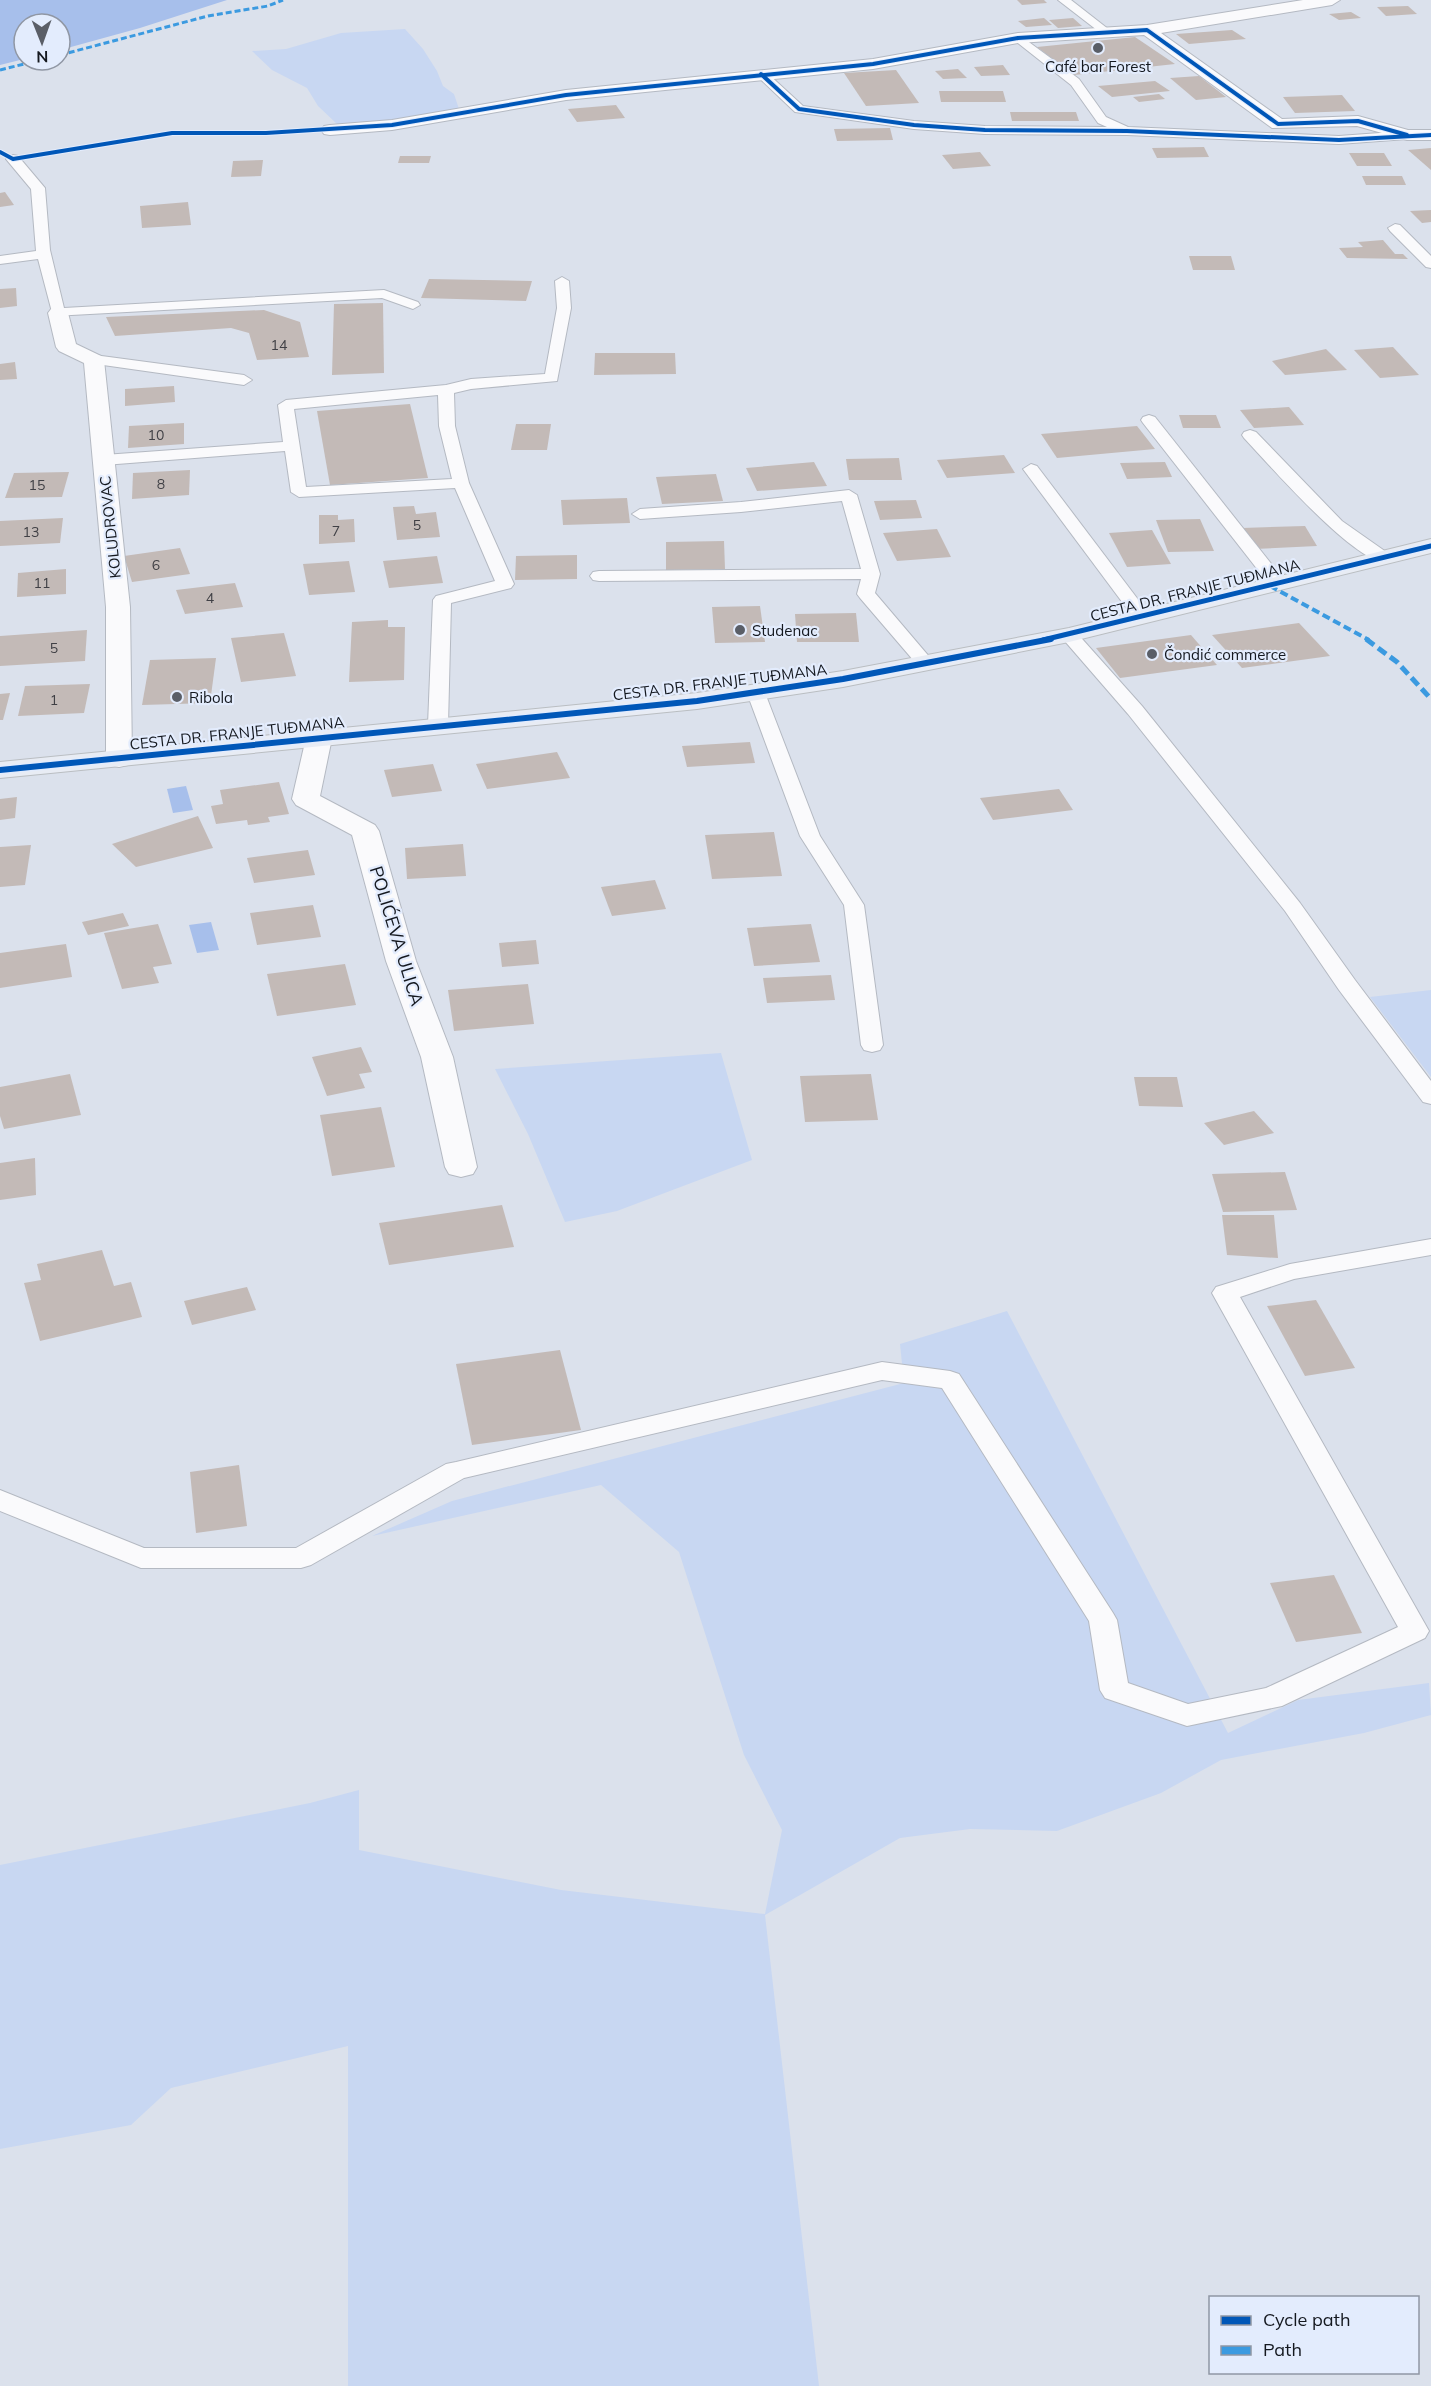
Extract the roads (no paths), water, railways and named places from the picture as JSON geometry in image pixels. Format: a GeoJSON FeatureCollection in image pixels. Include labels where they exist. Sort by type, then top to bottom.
{"type":"FeatureCollection","features":[{"type":"Feature","properties":{"kind":"main road","name":"CESTA DR. FRANJE TUĐMANA"},"geometry":{"type":"LineString","coordinates":[[0,770],[756,693],[926,664],[1069,635],[1431,546]]}},
{"type":"Feature","properties":{"kind":"street"},"geometry":{"type":"LineString","coordinates":[[330,130],[392,125],[566,95],[873,64],[1018,38],[1148,30],[1332,0]]}},
{"type":"Feature","properties":{"kind":"street"},"geometry":{"type":"LineString","coordinates":[[1148,30],[1278,124],[1358,121],[1407,135],[1431,135]]}},
{"type":"Feature","properties":{"kind":"street"},"geometry":{"type":"LineString","coordinates":[[58,313],[66,346],[94,360]]}},
{"type":"Feature","properties":{"kind":"street","name":"KOLUDROVAC"},"geometry":{"type":"LineString","coordinates":[[94,360],[118,607],[119,759]]}},
{"type":"Feature","properties":{"kind":"street","name":"POLIĆEVA ULICA"},"geometry":{"type":"LineString","coordinates":[[319,738],[306,799],[365,831],[401,961],[437,1057],[461,1167]]}},
{"type":"Feature","properties":{"kind":"lane"},"geometry":{"type":"LineString","coordinates":[[1064,0],[1106,32]]}},
{"type":"Feature","properties":{"kind":"lane"},"geometry":{"type":"LineString","coordinates":[[1018,38],[1074,82],[1102,120],[1127,131]]}},
{"type":"Feature","properties":{"kind":"lane"},"geometry":{"type":"LineString","coordinates":[[761,74],[799,109],[914,125],[985,130],[1127,131],[1339,140],[1407,135]]}},
{"type":"Feature","properties":{"kind":"lane"},"geometry":{"type":"LineString","coordinates":[[13,159],[38,188],[44,254],[58,313],[384,294],[413,305]]}},
{"type":"Feature","properties":{"kind":"lane"},"geometry":{"type":"LineString","coordinates":[[1395,228],[1431,264]]}},
{"type":"Feature","properties":{"kind":"lane"},"geometry":{"type":"LineString","coordinates":[[0,260],[44,254]]}},
{"type":"Feature","properties":{"kind":"lane"},"geometry":{"type":"LineString","coordinates":[[461,483],[299,492],[286,405],[446,390],[471,384],[552,378],[564,309],[562,281]]}},
{"type":"Feature","properties":{"kind":"lane"},"geometry":{"type":"LineString","coordinates":[[94,360],[244,380]]}},
{"type":"Feature","properties":{"kind":"lane"},"geometry":{"type":"LineString","coordinates":[[438,725],[442,600],[505,584],[461,483],[447,426],[446,390]]}},
{"type":"Feature","properties":{"kind":"lane"},"geometry":{"type":"LineString","coordinates":[[1149,420],[1278,584]]}},
{"type":"Feature","properties":{"kind":"lane"},"geometry":{"type":"LineString","coordinates":[[1250,435],[1336,525],[1383,558]]}},
{"type":"Feature","properties":{"kind":"lane"},"geometry":{"type":"LineString","coordinates":[[104,460],[292,446]]}},
{"type":"Feature","properties":{"kind":"lane"},"geometry":{"type":"LineString","coordinates":[[1031,469],[1143,618]]}},
{"type":"Feature","properties":{"kind":"lane"},"geometry":{"type":"LineString","coordinates":[[640,514],[741,507],[849,495],[871,574],[866,594],[926,664]]}},
{"type":"Feature","properties":{"kind":"lane"},"geometry":{"type":"LineString","coordinates":[[599,576],[871,574]]}},
{"type":"Feature","properties":{"kind":"lane"},"geometry":{"type":"LineString","coordinates":[[1069,635],[1135,710],[1293,907],[1347,985],[1431,1097]]}},
{"type":"Feature","properties":{"kind":"lane"},"geometry":{"type":"LineString","coordinates":[[756,693],[810,836],[854,905],[872,1045]]}},
{"type":"Feature","properties":{"kind":"lane"},"geometry":{"type":"LineString","coordinates":[[0,1500],[141,1558],[301,1558],[456,1471],[882,1371],[950,1380],[1103,1620],[1115,1690],[1187,1715],[1272,1698],[1415,1630],[1225,1293],[1290,1272],[1431,1247]]}},
{"type":"Feature","properties":{"kind":"place","name":"Café bar Forest"},"geometry":{"type":"Point","coordinates":[1098,48]}},
{"type":"Feature","properties":{"kind":"place","name":"Studenac"},"geometry":{"type":"Point","coordinates":[740,630]}},
{"type":"Feature","properties":{"kind":"place","name":"Čondić commerce"},"geometry":{"type":"Point","coordinates":[1152,654]}},
{"type":"Feature","properties":{"kind":"place","name":"Ribola"},"geometry":{"type":"Point","coordinates":[177,697]}}]}
